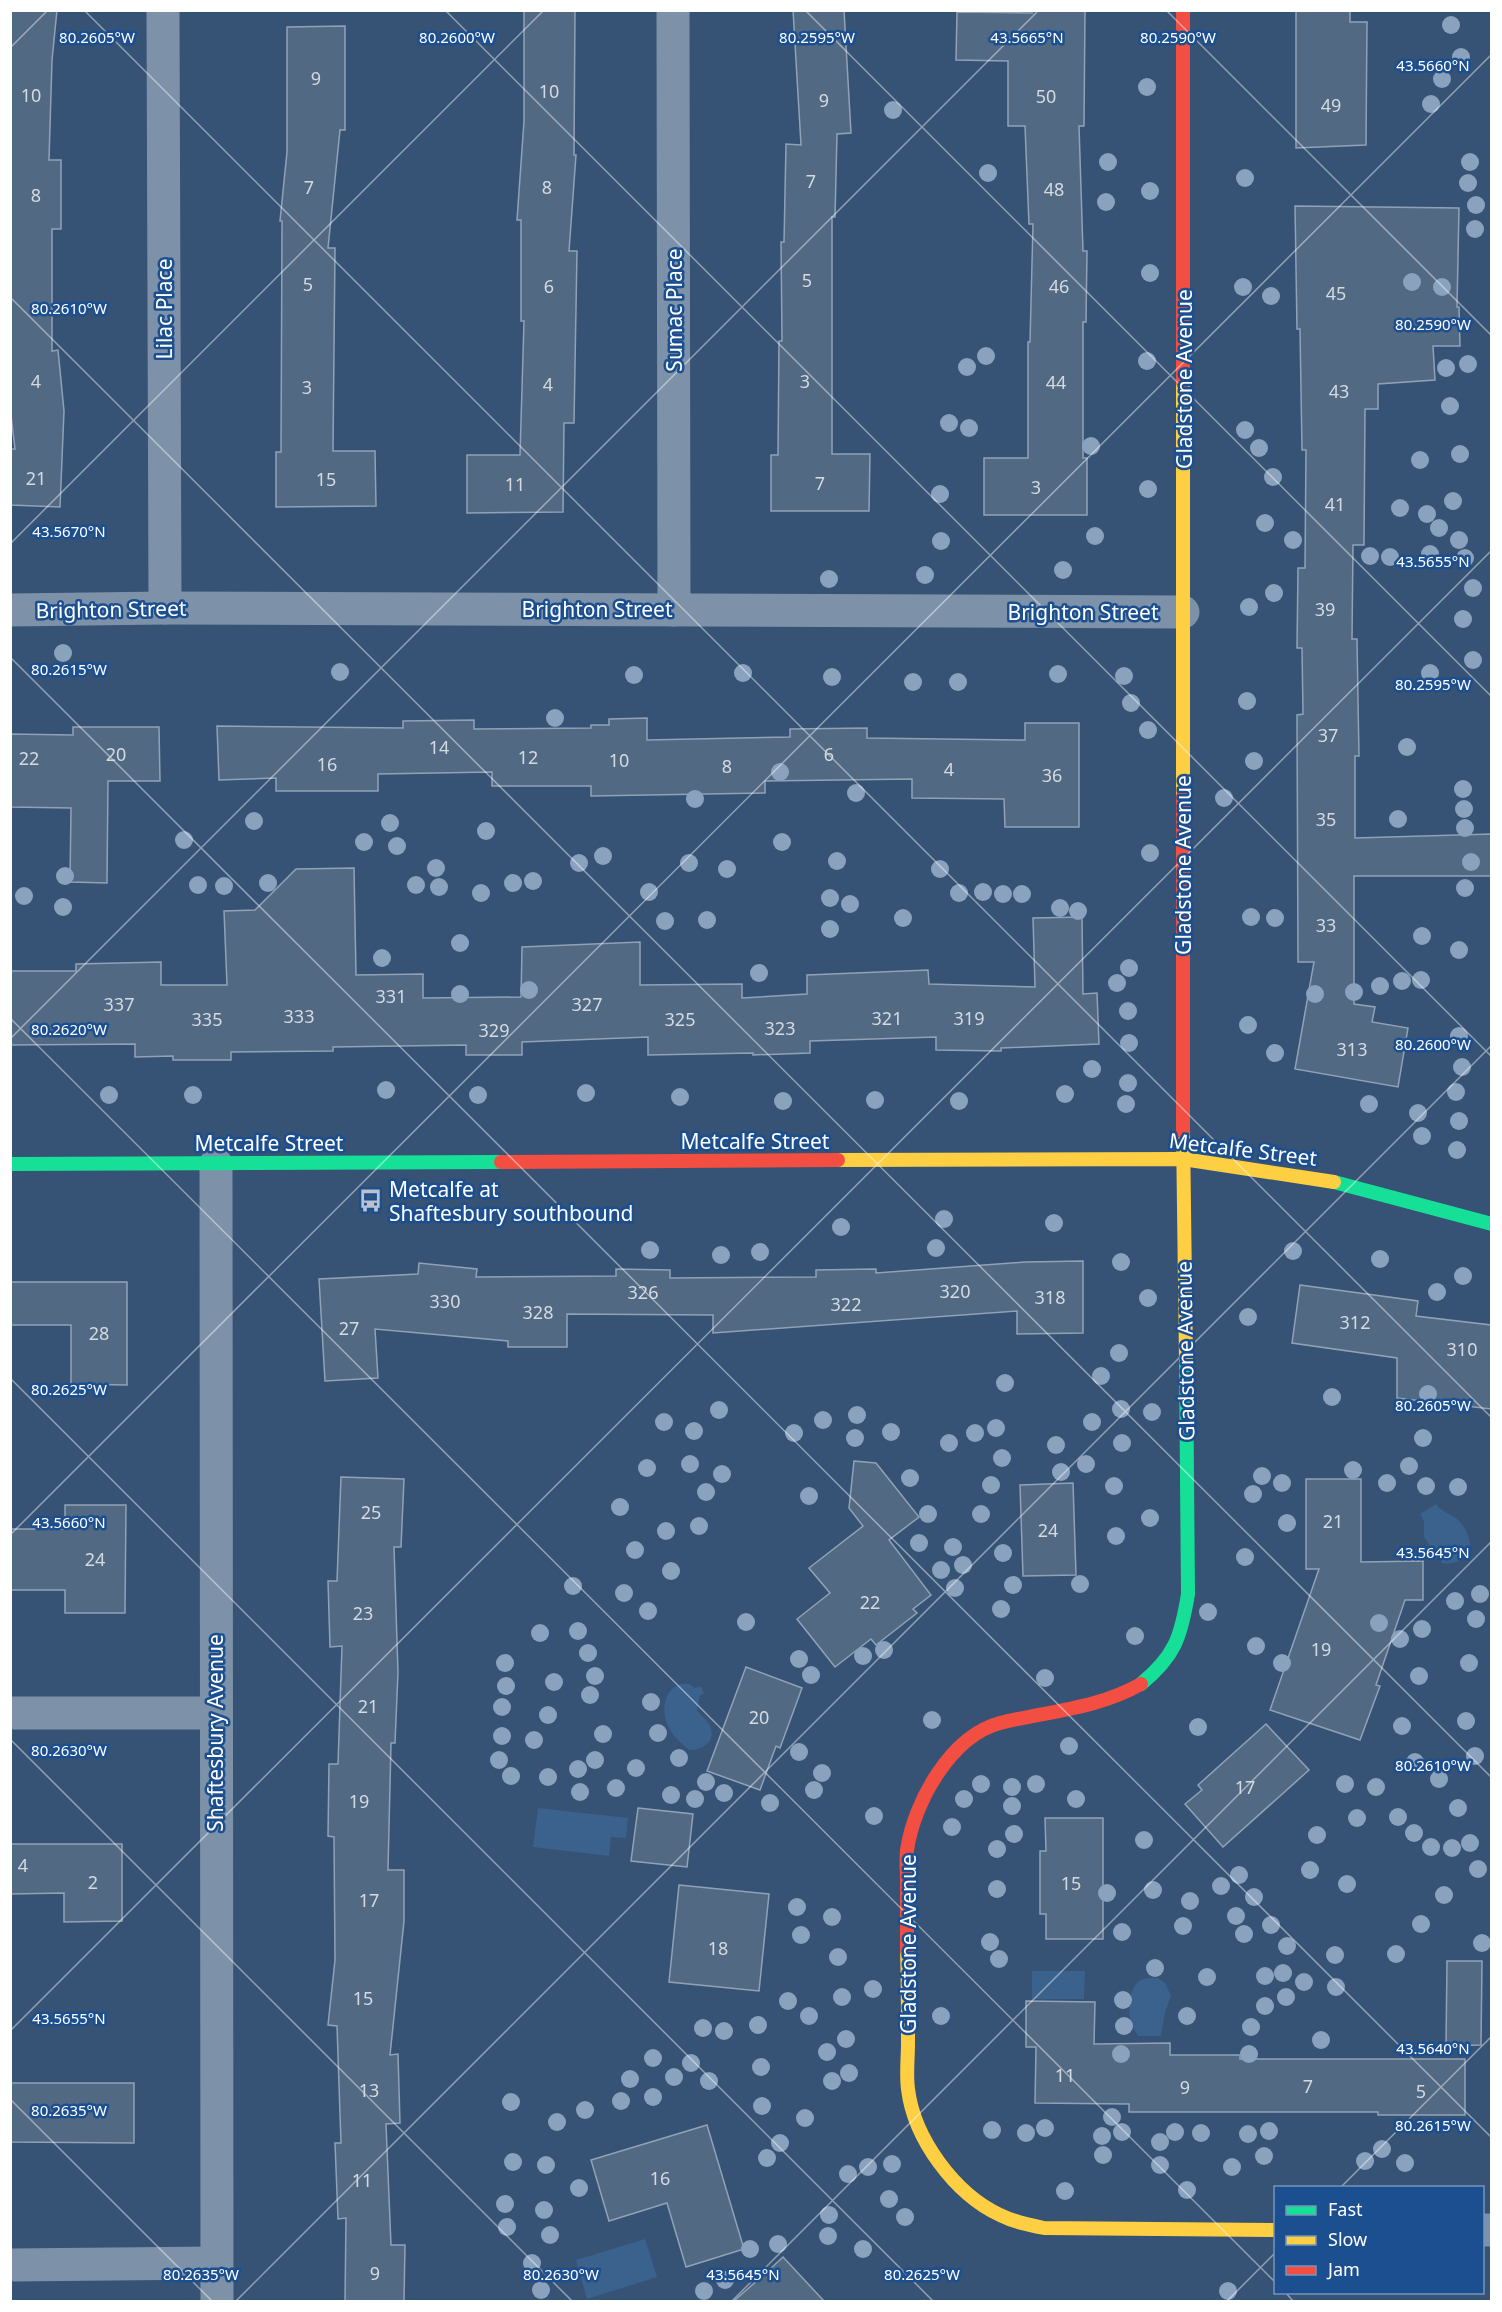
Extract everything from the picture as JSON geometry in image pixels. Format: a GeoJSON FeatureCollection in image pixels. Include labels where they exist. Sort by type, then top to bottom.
{"type":"FeatureCollection","features":[{"type":"Feature","properties":{"kind":"street","name":"Lilac Place"},"geometry":{"type":"LineString","coordinates":[[164,10],[165,608]]}},
{"type":"Feature","properties":{"kind":"street","name":"Sumac Place"},"geometry":{"type":"LineString","coordinates":[[673,10],[674,610]]}},
{"type":"Feature","properties":{"kind":"street","name":"Gladstone Avenue"},"geometry":{"type":"LineString","coordinates":[[1183,10],[1183,1159],[1188,1594],[1183,1628],[1172,1652],[1157,1673],[1130,1691],[1092,1704],[987,1727],[958,1747],[937,1774],[918,1811],[907,1850],[909,2090],[914,2114],[932,2153],[945,2171],[981,2204],[999,2216],[1019,2223],[1069,2230],[1274,2230]]}},
{"type":"Feature","properties":{"kind":"street","name":"Brighton Street"},"geometry":{"type":"LineString","coordinates":[[10,610],[165,608],[1183,612]]}},
{"type":"Feature","properties":{"kind":"street","name":"Metcalfe Street"},"geometry":{"type":"LineString","coordinates":[[10,1164],[1183,1159],[1346,1184],[1491,1224]]}},
{"type":"Feature","properties":{"kind":"street","name":"Shaftesbury Avenue"},"geometry":{"type":"LineString","coordinates":[[216,1164],[217,2301]]}},
{"type":"Feature","properties":{"kind":"street"},"geometry":{"type":"LineString","coordinates":[[10,1713],[215,1713]]}},
{"type":"Feature","properties":{"kind":"street"},"geometry":{"type":"LineString","coordinates":[[10,2265],[216,2263]]}},
{"type":"Feature","properties":{"kind":"water"},"geometry":{"type":"Polygon","coordinates":[[[1436,1504],[1460,1521],[1468,1534],[1470,1553],[1457,1562],[1442,1563],[1424,1537],[1424,1521],[1420,1514],[1436,1504]]]}},
{"type":"Feature","properties":{"kind":"water"},"geometry":{"type":"Polygon","coordinates":[[[689,1684],[695,1688],[701,1686],[704,1694],[700,1695],[697,1711],[709,1724],[712,1736],[703,1747],[689,1750],[668,1727],[664,1712],[666,1698],[674,1687],[689,1684]]]}},
{"type":"Feature","properties":{"kind":"water"},"geometry":{"type":"Polygon","coordinates":[[[538,1808],[628,1818],[626,1838],[611,1837],[609,1856],[533,1847],[538,1808]]]}},
{"type":"Feature","properties":{"kind":"water"},"geometry":{"type":"Polygon","coordinates":[[[1032,1971],[1085,1971],[1084,1999],[1032,1999],[1032,1971]]]}},
{"type":"Feature","properties":{"kind":"water"},"geometry":{"type":"Polygon","coordinates":[[[1158,1978],[1165,1983],[1171,1996],[1165,2012],[1161,2036],[1139,2036],[1130,2017],[1131,1993],[1139,1981],[1158,1978]]]}},
{"type":"Feature","properties":{"kind":"water"},"geometry":{"type":"Polygon","coordinates":[[[645,2239],[657,2277],[587,2299],[576,2260],[645,2239]]]}},
{"type":"Feature","properties":{"kind":"building"},"geometry":{"type":"Polygon","coordinates":[[[10,10],[57,10],[52,60],[49,160],[61,160],[61,229],[52,229],[52,351],[58,350],[64,411],[60,507],[10,505],[10,449],[15,449],[10,407],[10,10]]]}},
{"type":"Feature","properties":{"kind":"building"},"geometry":{"type":"Polygon","coordinates":[[[524,10],[575,10],[574,155],[576,155],[569,251],[577,251],[574,423],[564,423],[563,512],[467,513],[467,455],[520,455],[524,321],[521,321],[521,220],[517,220],[524,121],[524,10]]]}},
{"type":"Feature","properties":{"kind":"building"},"geometry":{"type":"Polygon","coordinates":[[[793,10],[844,10],[851,133],[837,134],[835,217],[832,217],[832,454],[870,454],[869,511],[771,511],[771,455],[778,455],[779,341],[782,341],[781,242],[784,242],[786,144],[801,145],[793,10]]]}},
{"type":"Feature","properties":{"kind":"building"},"geometry":{"type":"Polygon","coordinates":[[[1032,10],[1085,10],[1084,126],[1079,126],[1083,251],[1087,251],[1086,322],[1083,322],[1083,458],[1087,458],[1087,515],[984,515],[984,458],[1028,458],[1028,342],[1030,342],[1033,224],[1029,224],[1025,126],[1008,126],[1008,61],[956,60],[957,12],[1032,13],[1032,10]]]}},
{"type":"Feature","properties":{"kind":"building"},"geometry":{"type":"Polygon","coordinates":[[[1296,10],[1350,10],[1350,22],[1367,22],[1366,145],[1296,148],[1296,10]]]}},
{"type":"Feature","properties":{"kind":"building"},"geometry":{"type":"Polygon","coordinates":[[[345,26],[345,130],[340,130],[328,248],[335,248],[333,451],[375,451],[376,506],[276,507],[276,452],[281,452],[282,221],[280,221],[287,152],[287,27],[345,26]]]}},
{"type":"Feature","properties":{"kind":"building"},"geometry":{"type":"Polygon","coordinates":[[[1295,206],[1459,208],[1457,307],[1459,307],[1460,346],[1433,346],[1435,380],[1378,384],[1378,409],[1365,409],[1364,545],[1353,545],[1352,639],[1357,639],[1359,756],[1355,756],[1355,838],[1491,834],[1491,876],[1354,876],[1354,1004],[1375,1007],[1372,1022],[1408,1028],[1398,1087],[1295,1069],[1314,962],[1298,962],[1297,715],[1303,714],[1302,648],[1297,648],[1298,568],[1305,568],[1306,450],[1302,450],[1295,206]]]}},
{"type":"Feature","properties":{"kind":"building"},"geometry":{"type":"Polygon","coordinates":[[[647,718],[647,740],[790,737],[790,729],[867,728],[867,738],[1025,740],[1025,723],[1079,723],[1079,827],[1005,827],[1004,799],[912,798],[912,779],[765,781],[765,793],[591,796],[591,786],[492,786],[492,772],[378,774],[378,791],[276,791],[276,778],[219,780],[217,726],[403,728],[403,721],[474,720],[474,729],[591,728],[591,725],[609,725],[609,719],[647,718]]]}},
{"type":"Feature","properties":{"kind":"building"},"geometry":{"type":"Polygon","coordinates":[[[73,727],[159,727],[160,781],[108,781],[107,883],[70,882],[71,808],[10,807],[10,734],[73,735],[73,727]]]}},
{"type":"Feature","properties":{"kind":"building"},"geometry":{"type":"Polygon","coordinates":[[[354,868],[356,975],[423,974],[423,998],[521,997],[522,947],[640,942],[640,985],[742,984],[742,998],[807,994],[807,975],[928,970],[929,984],[1035,987],[1033,918],[1082,917],[1083,994],[1097,993],[1099,1044],[1001,1048],[1001,1051],[936,1050],[936,1037],[810,1041],[810,1053],[648,1055],[648,1037],[522,1042],[522,1055],[466,1055],[466,1045],[333,1047],[333,1051],[231,1052],[231,1060],[173,1060],[173,1056],[135,1057],[135,1044],[10,1045],[10,971],[76,971],[76,964],[161,962],[161,985],[227,985],[224,911],[255,910],[296,869],[354,868]]]}},
{"type":"Feature","properties":{"kind":"building"},"geometry":{"type":"Polygon","coordinates":[[[1083,1261],[1083,1333],[1017,1334],[1017,1311],[713,1333],[713,1315],[567,1314],[567,1347],[508,1347],[508,1341],[375,1329],[378,1378],[325,1381],[319,1279],[418,1274],[419,1263],[477,1269],[476,1277],[616,1276],[616,1269],[670,1270],[670,1278],[816,1277],[816,1270],[876,1269],[876,1273],[1025,1262],[1083,1261]]]}},
{"type":"Feature","properties":{"kind":"building"},"geometry":{"type":"Polygon","coordinates":[[[10,1282],[127,1282],[127,1385],[71,1384],[71,1325],[10,1325],[10,1282]]]}},
{"type":"Feature","properties":{"kind":"building"},"geometry":{"type":"Polygon","coordinates":[[[1300,1285],[1418,1301],[1416,1316],[1491,1325],[1491,1409],[1397,1398],[1397,1358],[1292,1343],[1300,1285]]]}},
{"type":"Feature","properties":{"kind":"building"},"geometry":{"type":"Polygon","coordinates":[[[854,1461],[876,1463],[919,1517],[889,1540],[931,1595],[913,1609],[917,1613],[876,1645],[871,1639],[835,1667],[797,1619],[830,1593],[809,1568],[863,1526],[849,1508],[854,1461]]]}},
{"type":"Feature","properties":{"kind":"building"},"geometry":{"type":"Polygon","coordinates":[[[341,1477],[404,1479],[401,1547],[394,1547],[398,1672],[395,1743],[391,1743],[388,1870],[404,1870],[404,1921],[390,2055],[398,2054],[400,2123],[386,2124],[391,2245],[405,2245],[404,2301],[345,2301],[346,2218],[338,2219],[335,2143],[341,2143],[337,2026],[328,2025],[335,1960],[334,1837],[328,1836],[329,1764],[338,1764],[342,1646],[330,1647],[328,1581],[337,1581],[341,1477]]]}},
{"type":"Feature","properties":{"kind":"building"},"geometry":{"type":"Polygon","coordinates":[[[1306,1479],[1361,1479],[1361,1562],[1423,1561],[1423,1600],[1405,1600],[1376,1685],[1380,1686],[1360,1740],[1270,1710],[1319,1569],[1306,1569],[1306,1479]]]}},
{"type":"Feature","properties":{"kind":"building"},"geometry":{"type":"Polygon","coordinates":[[[1073,1483],[1076,1575],[1023,1576],[1020,1485],[1073,1483]]]}},
{"type":"Feature","properties":{"kind":"building"},"geometry":{"type":"Polygon","coordinates":[[[65,1505],[126,1505],[125,1613],[65,1613],[65,1590],[10,1590],[10,1529],[65,1529],[65,1505]]]}},
{"type":"Feature","properties":{"kind":"building"},"geometry":{"type":"Polygon","coordinates":[[[746,1667],[802,1688],[780,1748],[776,1746],[760,1790],[707,1771],[746,1667]]]}},
{"type":"Feature","properties":{"kind":"building"},"geometry":{"type":"Polygon","coordinates":[[[1266,1724],[1309,1770],[1223,1847],[1185,1804],[1202,1790],[1198,1785],[1266,1724]]]}},
{"type":"Feature","properties":{"kind":"building"},"geometry":{"type":"Polygon","coordinates":[[[638,1808],[693,1814],[687,1867],[631,1861],[638,1808]]]}},
{"type":"Feature","properties":{"kind":"building"},"geometry":{"type":"Polygon","coordinates":[[[1045,1818],[1103,1818],[1103,1939],[1046,1939],[1046,1914],[1040,1914],[1040,1851],[1046,1851],[1045,1818]]]}},
{"type":"Feature","properties":{"kind":"building"},"geometry":{"type":"Polygon","coordinates":[[[10,1844],[122,1844],[122,1921],[64,1922],[64,1893],[10,1894],[10,1844]]]}},
{"type":"Feature","properties":{"kind":"building"},"geometry":{"type":"Polygon","coordinates":[[[679,1885],[769,1894],[759,1991],[669,1982],[679,1885]]]}},
{"type":"Feature","properties":{"kind":"building"},"geometry":{"type":"Polygon","coordinates":[[[1447,1961],[1482,1961],[1481,2045],[1446,2046],[1447,1961]]]}},
{"type":"Feature","properties":{"kind":"building"},"geometry":{"type":"Polygon","coordinates":[[[1026,2001],[1095,2002],[1094,2044],[1170,2043],[1170,2055],[1240,2055],[1240,2059],[1465,2059],[1465,2115],[1378,2115],[1378,2112],[1129,2112],[1129,2104],[1035,2103],[1036,2047],[1026,2047],[1026,2001]]]}},
{"type":"Feature","properties":{"kind":"building"},"geometry":{"type":"Polygon","coordinates":[[[10,2083],[134,2083],[134,2143],[10,2142],[10,2083]]]}},
{"type":"Feature","properties":{"kind":"building"},"geometry":{"type":"Polygon","coordinates":[[[707,2125],[744,2249],[686,2267],[667,2203],[609,2221],[591,2160],[707,2125]]]}},
{"type":"Feature","properties":{"kind":"building"},"geometry":{"type":"Polygon","coordinates":[[[783,2257],[824,2301],[734,2301],[769,2270],[783,2257]]]}},
{"type":"Feature","properties":{"kind":"traffic: fast"},"geometry":{"type":"LineString","coordinates":[[10,1164],[501,1162]]}},
{"type":"Feature","properties":{"kind":"traffic: fast"},"geometry":{"type":"LineString","coordinates":[[1334,1182],[1492,1224]]}},
{"type":"Feature","properties":{"kind":"traffic: fast"},"geometry":{"type":"LineString","coordinates":[[1141,1684],[1162,1664],[1175,1645],[1188,1594],[1186,1359]]}},
{"type":"Feature","properties":{"kind":"traffic: slow"},"geometry":{"type":"LineString","coordinates":[[1183,382],[1183,796]]}},
{"type":"Feature","properties":{"kind":"traffic: slow"},"geometry":{"type":"LineString","coordinates":[[1183,1132],[1186,1359]]}},
{"type":"Feature","properties":{"kind":"traffic: slow"},"geometry":{"type":"LineString","coordinates":[[838,1160],[1183,1159],[1334,1182]]}},
{"type":"Feature","properties":{"kind":"traffic: slow"},"geometry":{"type":"LineString","coordinates":[[907,1951],[907,2078],[912,2108],[919,2127],[939,2163],[967,2193],[983,2206],[1011,2220],[1044,2228],[1274,2230]]}},
{"type":"Feature","properties":{"kind":"traffic: jam"},"geometry":{"type":"LineString","coordinates":[[1183,10],[1183,382]]}},
{"type":"Feature","properties":{"kind":"traffic: jam"},"geometry":{"type":"LineString","coordinates":[[1183,796],[1183,1132]]}},
{"type":"Feature","properties":{"kind":"traffic: jam"},"geometry":{"type":"LineString","coordinates":[[501,1162],[838,1160]]}},
{"type":"Feature","properties":{"kind":"traffic: jam"},"geometry":{"type":"LineString","coordinates":[[907,1951],[907,1850],[911,1831],[927,1792],[951,1756],[982,1730],[1000,1723],[1090,1704],[1141,1684]]}},
{"type":"Feature","properties":{"kind":"place","name":"Metcalfe at Shaftesbury southbound"},"geometry":{"type":"Point","coordinates":[371,1201]}}]}
